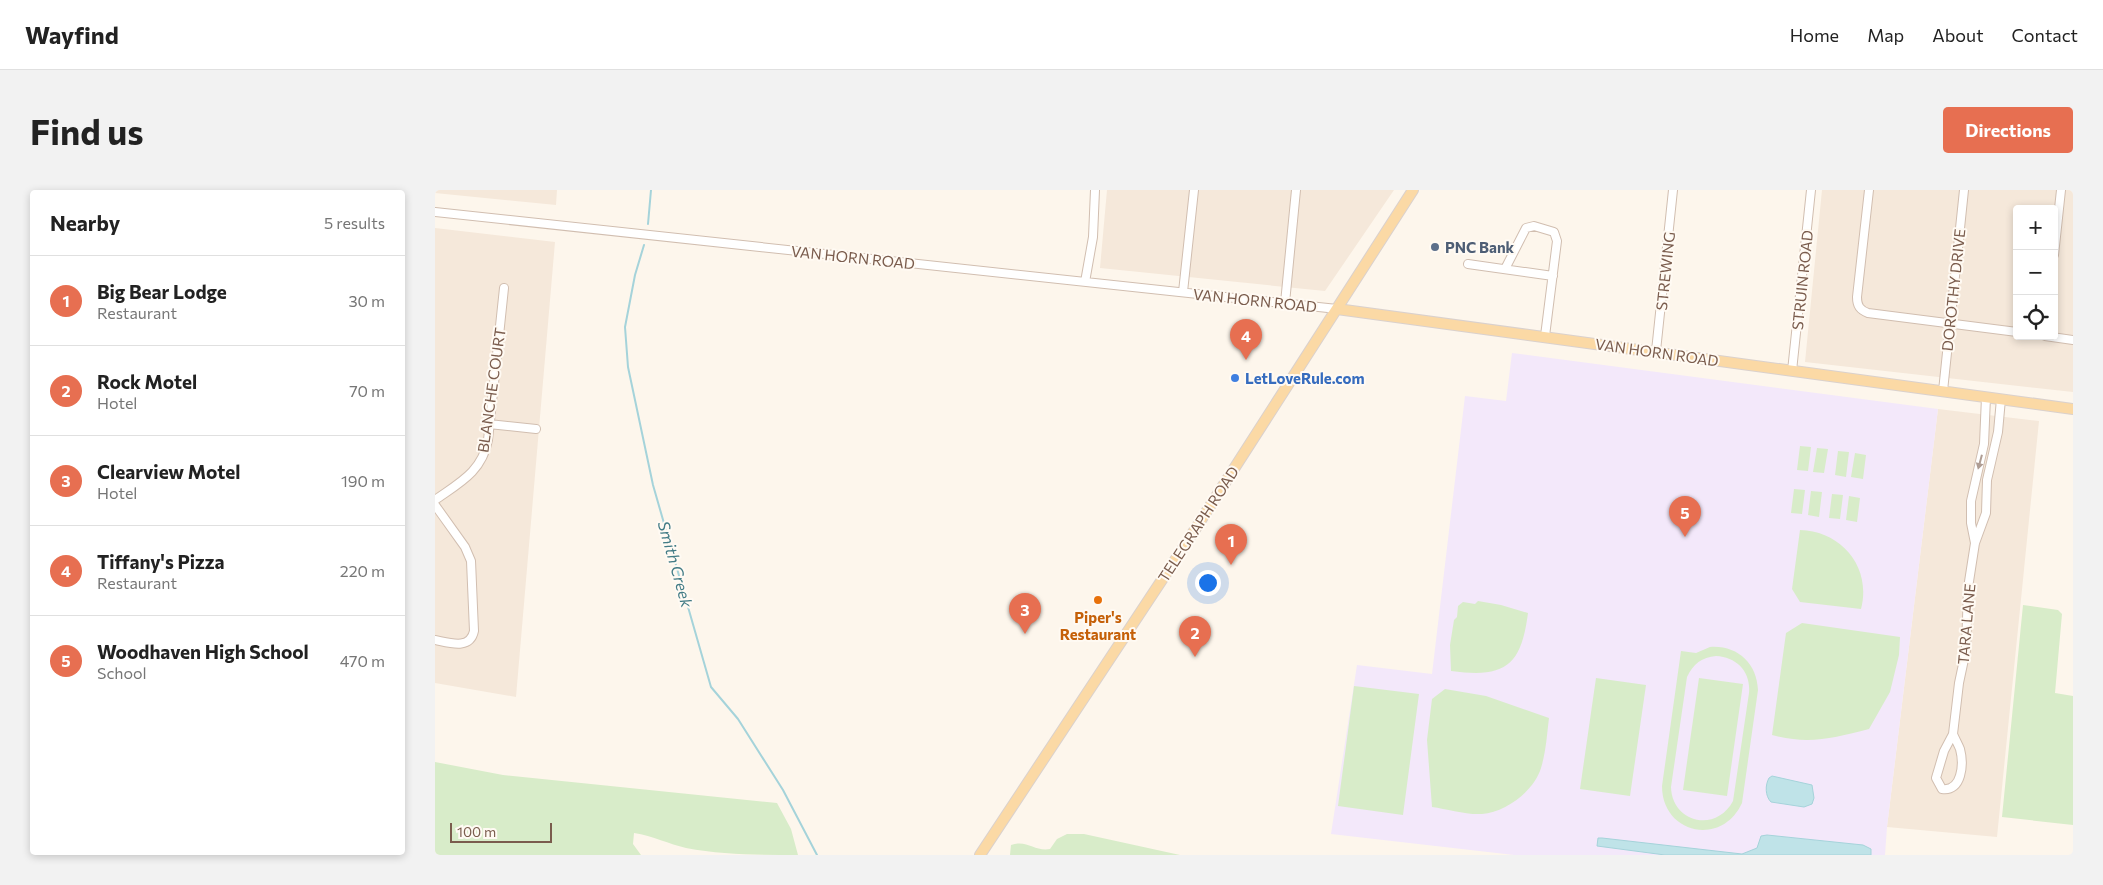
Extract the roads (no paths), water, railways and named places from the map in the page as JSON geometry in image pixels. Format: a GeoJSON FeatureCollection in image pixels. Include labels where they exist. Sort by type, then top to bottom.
{"type":"FeatureCollection","features":[{"type":"Feature","properties":{"kind":"main road","name":"TELEGRAPH ROAD"},"geometry":{"type":"LineString","coordinates":[[984,854],[1413,190]]}},
{"type":"Feature","properties":{"kind":"main road","name":"VAN HORN ROAD"},"geometry":{"type":"LineString","coordinates":[[1337,308],[2073,409]]}},
{"type":"Feature","properties":{"kind":"street"},"geometry":{"type":"LineString","coordinates":[[1085,282],[1093,237],[1095,190]]}},
{"type":"Feature","properties":{"kind":"street"},"geometry":{"type":"LineString","coordinates":[[1183,292],[1194,190]]}},
{"type":"Feature","properties":{"kind":"street"},"geometry":{"type":"LineString","coordinates":[[1285,302],[1296,190]]}},
{"type":"Feature","properties":{"kind":"street","name":"STREWING"},"geometry":{"type":"LineString","coordinates":[[1657,352],[1673,190]]}},
{"type":"Feature","properties":{"kind":"street","name":"STRUIN ROAD"},"geometry":{"type":"LineString","coordinates":[[1792,370],[1811,190]]}},
{"type":"Feature","properties":{"kind":"street"},"geometry":{"type":"LineString","coordinates":[[1869,190],[1857,298],[1860,308],[1868,313],[2013,331]]}},
{"type":"Feature","properties":{"kind":"street","name":"DOROTHY DRIVE"},"geometry":{"type":"LineString","coordinates":[[1943,391],[1964,190]]}},
{"type":"Feature","properties":{"kind":"street"},"geometry":{"type":"LineString","coordinates":[[2055,250],[2061,190]]}},
{"type":"Feature","properties":{"kind":"street","name":"VAN HORN ROAD"},"geometry":{"type":"LineString","coordinates":[[435,212],[1337,308]]}},
{"type":"Feature","properties":{"kind":"street"},"geometry":{"type":"LineString","coordinates":[[1505,269],[1525,230],[1533,226],[1551,230],[1556,235],[1557,242],[1545,336]]}},
{"type":"Feature","properties":{"kind":"street"},"geometry":{"type":"LineString","coordinates":[[1468,264],[1553,276]]}},
{"type":"Feature","properties":{"kind":"street","name":"BLANCHE COURT"},"geometry":{"type":"LineString","coordinates":[[435,500],[472,473],[481,462],[487,447],[505,288]]}},
{"type":"Feature","properties":{"kind":"street"},"geometry":{"type":"LineString","coordinates":[[2058,338],[2073,340]]}},
{"type":"Feature","properties":{"kind":"street","name":"TARA LANE"},"geometry":{"type":"LineString","coordinates":[[1975,543],[1971,523],[1973,486],[1984,444],[1986,397]]}},
{"type":"Feature","properties":{"kind":"street","name":"TARA LANE"},"geometry":{"type":"LineString","coordinates":[[1953,734],[1959,748],[1961,762],[1959,779],[1953,788],[1948,790],[1942,789],[1936,778],[1944,751],[1953,734],[1959,684],[1967,650],[1968,588],[1975,543],[1986,513],[1988,467],[1996,446],[2001,399]]}},
{"type":"Feature","properties":{"kind":"street"},"geometry":{"type":"LineString","coordinates":[[489,424],[536,429]]}},
{"type":"Feature","properties":{"kind":"street"},"geometry":{"type":"LineString","coordinates":[[1984,444],[1996,446]]}},
{"type":"Feature","properties":{"kind":"street"},"geometry":{"type":"LineString","coordinates":[[1973,486],[1987,488]]}},
{"type":"Feature","properties":{"kind":"street"},"geometry":{"type":"LineString","coordinates":[[435,505],[465,547],[471,561],[474,631],[468,642],[458,644],[435,640]]}},
{"type":"Feature","properties":{"kind":"water"},"geometry":{"type":"Polygon","coordinates":[[[1772,776],[1812,785],[1814,798],[1812,804],[1804,807],[1771,802],[1766,787],[1769,778],[1772,776]]]}},
{"type":"Feature","properties":{"kind":"water"},"geometry":{"type":"Polygon","coordinates":[[[1767,835],[1863,845],[1871,849],[1871,855],[1665,855],[1597,846],[1598,838],[1602,838],[1742,854],[1757,848],[1761,836],[1767,835]]]}},
{"type":"Feature","properties":{"kind":"waterway","name":"Smith Creek"},"geometry":{"type":"LineString","coordinates":[[648,224],[651,190]]}},
{"type":"Feature","properties":{"kind":"waterway","name":"Smith Creek"},"geometry":{"type":"LineString","coordinates":[[644,245],[635,275],[625,327],[628,367],[653,485],[711,687],[738,719],[783,790],[817,855]]}},
{"type":"Feature","properties":{"kind":"place","name":"PNC Bank"},"geometry":{"type":"Point","coordinates":[1435,247]}},
{"type":"Feature","properties":{"kind":"place","name":"Tiffany's Pizza"},"geometry":{"type":"Point","coordinates":[1246,360]}},
{"type":"Feature","properties":{"kind":"place","name":"LetLoveRule.com"},"geometry":{"type":"Point","coordinates":[1235,378]}},
{"type":"Feature","properties":{"kind":"place","name":"Woodhaven High School"},"geometry":{"type":"Point","coordinates":[1685,537]}},
{"type":"Feature","properties":{"kind":"place","name":"Big Bear Lodge"},"geometry":{"type":"Point","coordinates":[1231,565]}},
{"type":"Feature","properties":{"kind":"place","name":"Piper's Restaurant"},"geometry":{"type":"Point","coordinates":[1098,600]}},
{"type":"Feature","properties":{"kind":"place","name":"Clearview Motel"},"geometry":{"type":"Point","coordinates":[1025,634]}},
{"type":"Feature","properties":{"kind":"place","name":"Rock Motel"},"geometry":{"type":"Point","coordinates":[1195,657]}}]}
